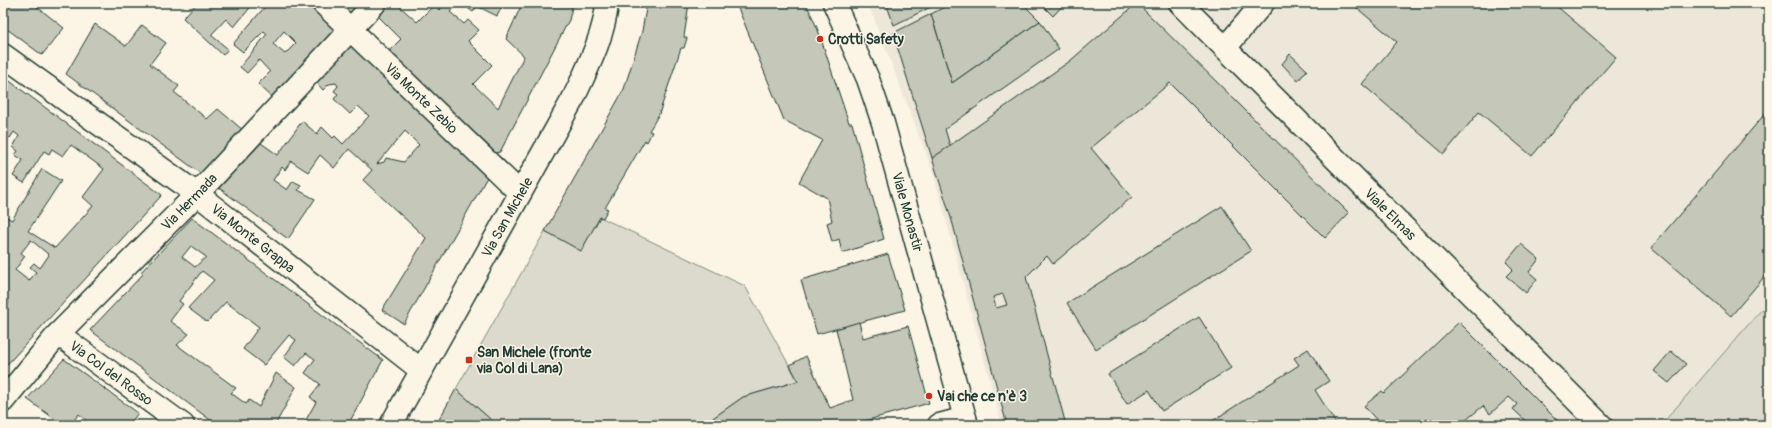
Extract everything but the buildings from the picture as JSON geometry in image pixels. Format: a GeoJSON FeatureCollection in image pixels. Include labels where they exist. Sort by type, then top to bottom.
{"type":"FeatureCollection","features":[{"type":"Feature","properties":{"kind":"street","name":"Via Monte Zebio"},"geometry":{"type":"LineString","coordinates":[[323,3],[520,193]]}},
{"type":"Feature","properties":{"kind":"street","name":"Via Hermada"},"geometry":{"type":"LineString","coordinates":[[3,401],[58,334],[197,194],[375,3]]}},
{"type":"Feature","properties":{"kind":"street","name":"Via San Michele"},"geometry":{"type":"LineString","coordinates":[[391,425],[574,97],[588,66],[606,13],[607,3]]}},
{"type":"Feature","properties":{"kind":"street","name":"Viale Monastir"},"geometry":{"type":"LineString","coordinates":[[834,3],[868,79],[883,123],[966,422]]}},
{"type":"Feature","properties":{"kind":"street","name":"Viale Elmas"},"geometry":{"type":"LineString","coordinates":[[1180,3],[1601,425]]}},
{"type":"Feature","properties":{"kind":"street"},"geometry":{"type":"LineString","coordinates":[[1225,48],[1263,3]]}},
{"type":"Feature","properties":{"kind":"street","name":"Via Monte Grappa"},"geometry":{"type":"LineString","coordinates":[[3,55],[197,194],[421,370]]}},
{"type":"Feature","properties":{"kind":"street","name":"Via Col del Rosso"},"geometry":{"type":"LineString","coordinates":[[58,334],[184,425]]}},
{"type":"Feature","properties":{"kind":"street"},"geometry":{"type":"LineString","coordinates":[[938,425],[966,422]]}},
{"type":"Feature","properties":{"kind":"shaded area"},"geometry":{"type":"Polygon","coordinates":[[[868,3],[1769,3],[1769,301],[1661,425],[1002,425],[933,172],[868,3]]]}},
{"type":"Feature","properties":{"kind":"shaded area"},"geometry":{"type":"Polygon","coordinates":[[[600,217],[745,286],[798,381],[743,397],[703,425],[497,425],[456,389],[545,231],[581,250],[600,217]]]}},
{"type":"Feature","properties":{"kind":"shaded area"},"geometry":{"type":"Polygon","coordinates":[[[1769,301],[1769,425],[1661,425],[1769,301]]]}},
{"type":"Feature","properties":{"kind":"place","name":"Crotti Safety"},"geometry":{"type":"Point","coordinates":[820,39]}},
{"type":"Feature","properties":{"kind":"place","name":"San Michele (fronte via Col di Lana)"},"geometry":{"type":"Point","coordinates":[469,360]}},
{"type":"Feature","properties":{"kind":"place","name":"Vai che ce n'è 3"},"geometry":{"type":"Point","coordinates":[929,396]}}]}
